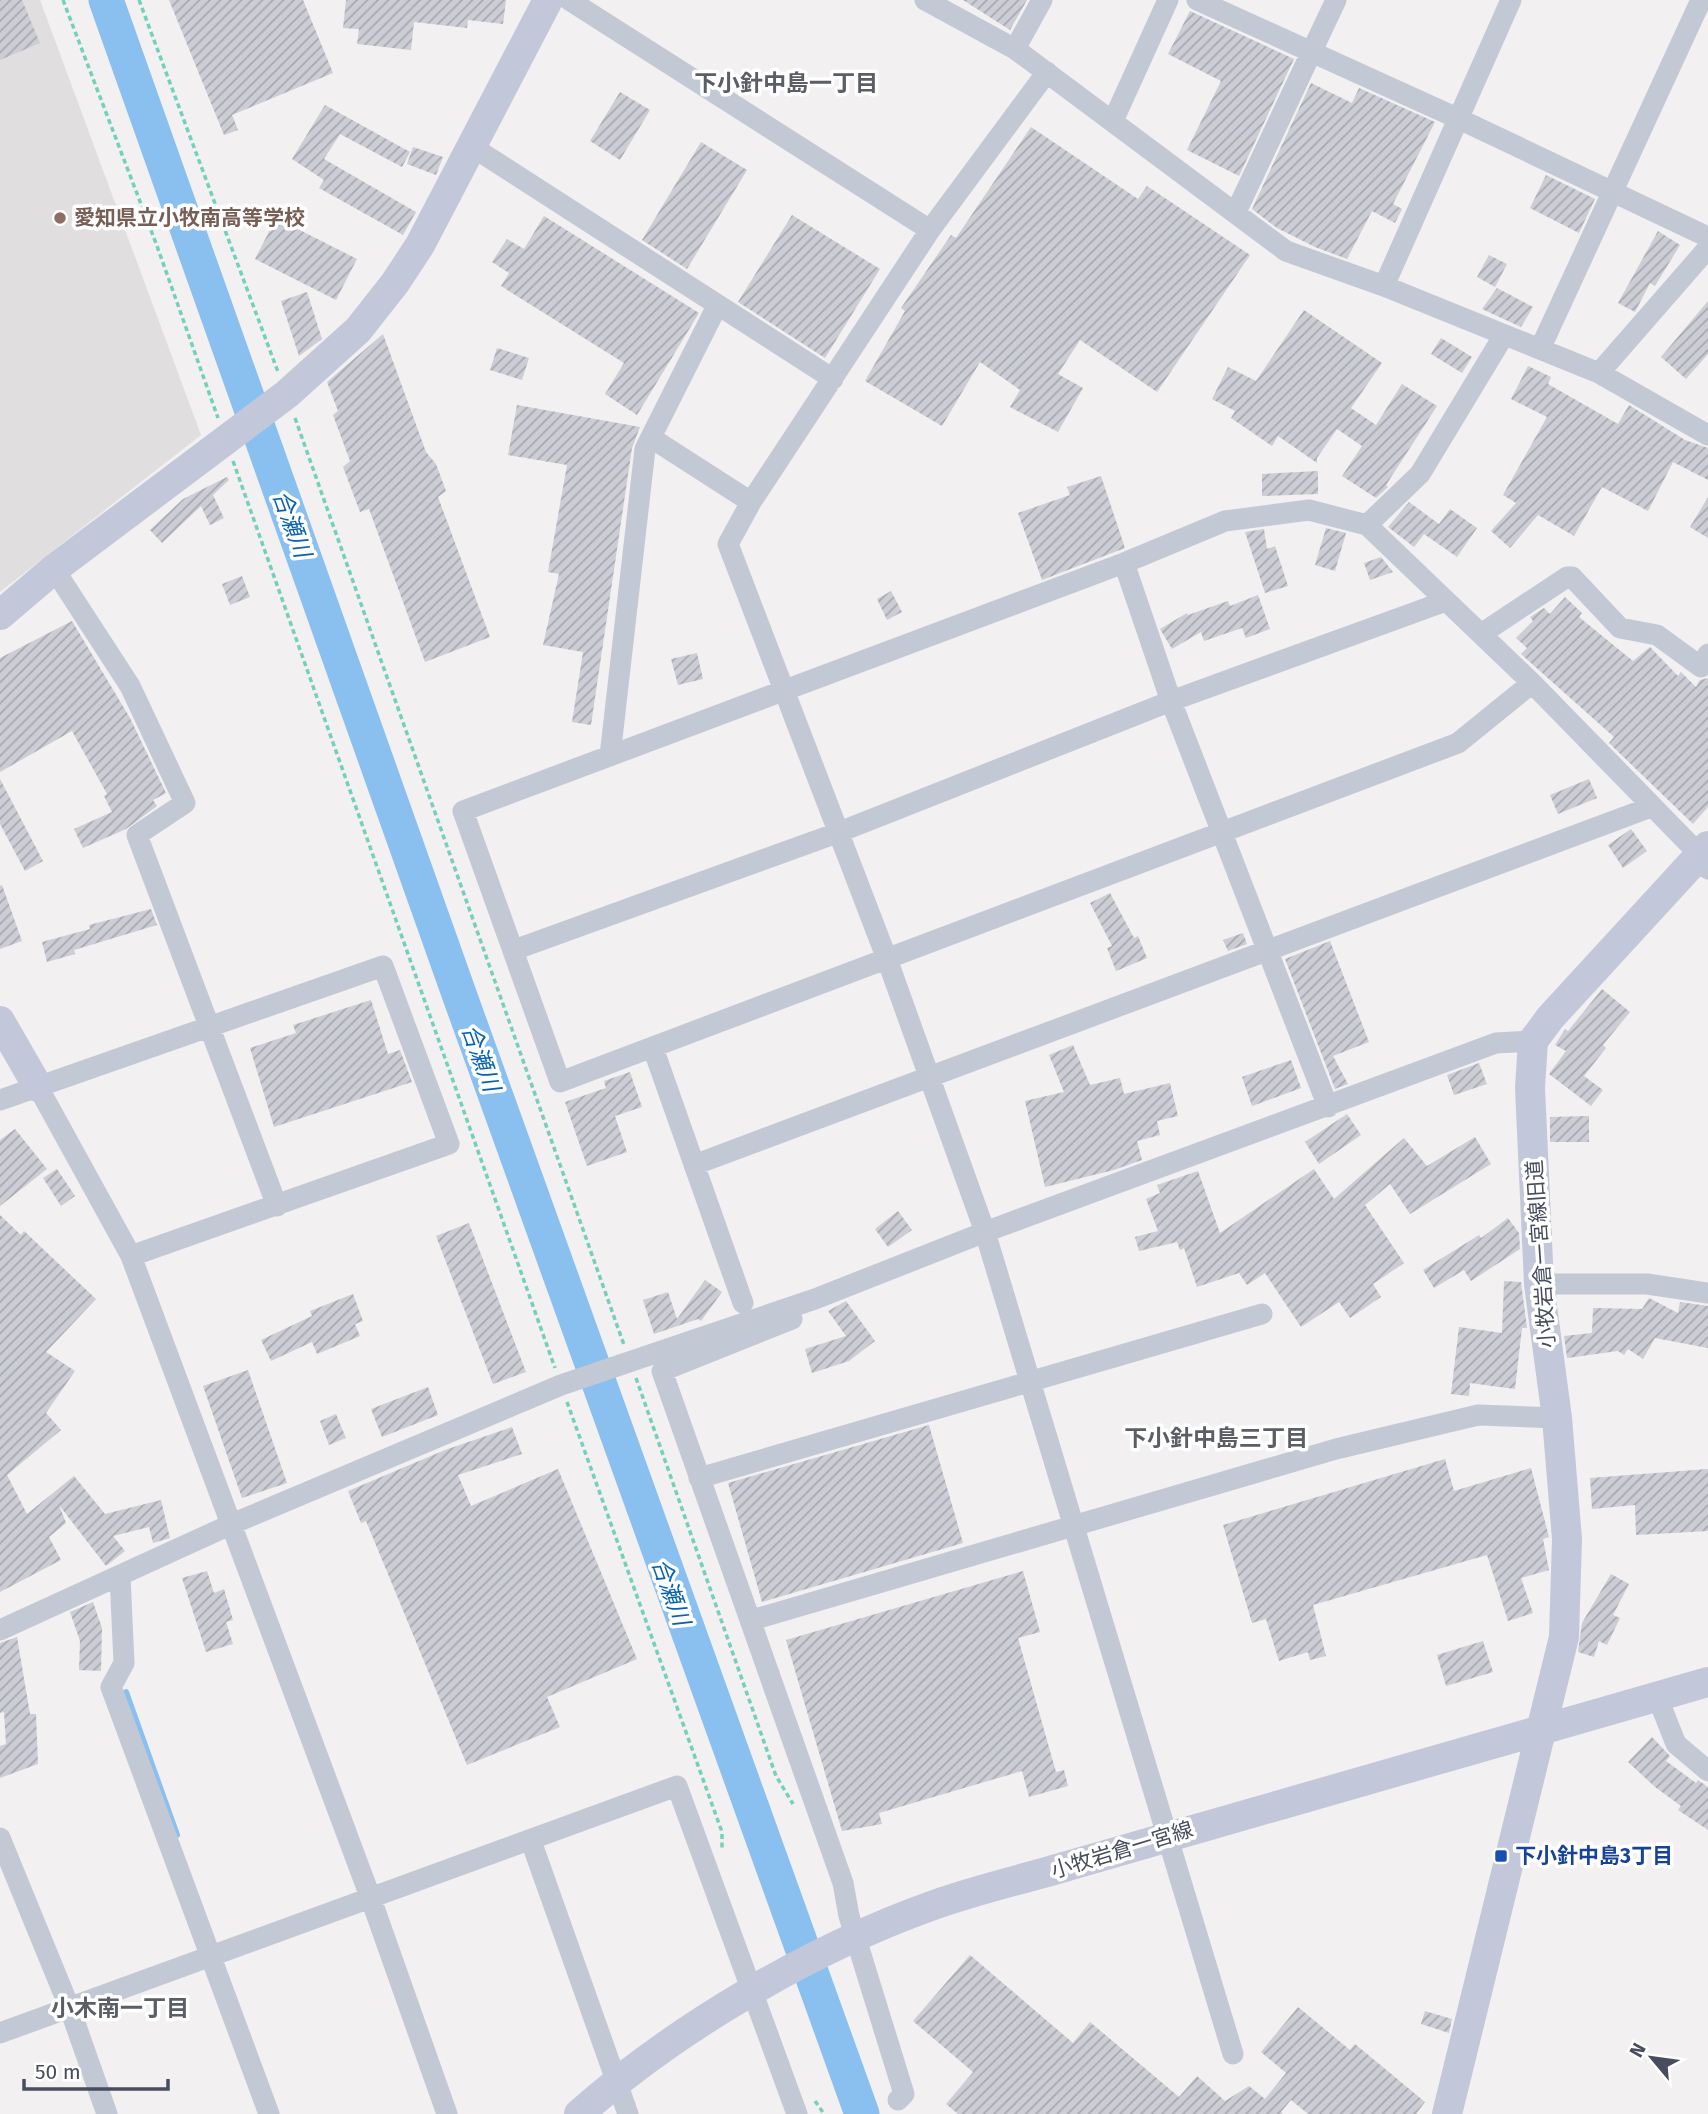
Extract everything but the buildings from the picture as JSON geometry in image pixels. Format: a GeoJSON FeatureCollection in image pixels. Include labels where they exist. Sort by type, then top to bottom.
{"type":"FeatureCollection","features":[{"type":"Feature","properties":{"kind":"street"},"geometry":{"type":"LineString","coordinates":[[0,615],[54,569],[287,394],[358,330],[396,283],[420,245],[548,0]]}},
{"type":"Feature","properties":{"kind":"street"},"geometry":{"type":"LineString","coordinates":[[569,0],[930,230]]}},
{"type":"Feature","properties":{"kind":"street"},"geometry":{"type":"LineString","coordinates":[[925,0],[1015,49],[1286,251],[1384,286],[1599,373],[1708,435]]}},
{"type":"Feature","properties":{"kind":"street"},"geometry":{"type":"LineString","coordinates":[[1015,49],[1042,0]]}},
{"type":"Feature","properties":{"kind":"street"},"geometry":{"type":"LineString","coordinates":[[1113,121],[1168,0]]}},
{"type":"Feature","properties":{"kind":"street"},"geometry":{"type":"LineString","coordinates":[[1197,0],[1457,118],[1708,237]]}},
{"type":"Feature","properties":{"kind":"street"},"geometry":{"type":"LineString","coordinates":[[1236,212],[1336,0]]}},
{"type":"Feature","properties":{"kind":"street"},"geometry":{"type":"LineString","coordinates":[[1384,286],[1511,0]]}},
{"type":"Feature","properties":{"kind":"street"},"geometry":{"type":"LineString","coordinates":[[1540,349],[1701,0]]}},
{"type":"Feature","properties":{"kind":"street"},"geometry":{"type":"LineString","coordinates":[[1047,72],[930,230],[751,502],[728,544],[887,960],[985,1232],[1076,1526],[1233,2054]]}},
{"type":"Feature","properties":{"kind":"street"},"geometry":{"type":"LineString","coordinates":[[471,146],[833,379]]}},
{"type":"Feature","properties":{"kind":"street"},"geometry":{"type":"LineString","coordinates":[[1599,373],[1708,248]]}},
{"type":"Feature","properties":{"kind":"street"},"geometry":{"type":"LineString","coordinates":[[610,756],[645,449],[653,439],[717,306]]}},
{"type":"Feature","properties":{"kind":"street"},"geometry":{"type":"LineString","coordinates":[[1367,525],[1419,474],[1504,335]]}},
{"type":"Feature","properties":{"kind":"street"},"geometry":{"type":"LineString","coordinates":[[653,439],[751,502]]}},
{"type":"Feature","properties":{"kind":"street"},"geometry":{"type":"LineString","coordinates":[[0,1630],[232,1524],[561,1385],[815,1299],[985,1232],[1496,1043],[1533,1041],[1550,1018],[1705,857],[1651,807],[1532,683],[1367,525],[1309,510],[1225,521],[1124,563],[463,811],[560,1082],[1458,743],[1532,683]]}},
{"type":"Feature","properties":{"kind":"street"},"geometry":{"type":"LineString","coordinates":[[1124,563],[1171,701],[1266,953],[1328,1107]]}},
{"type":"Feature","properties":{"kind":"street"},"geometry":{"type":"LineString","coordinates":[[54,569],[130,686],[185,803],[137,835],[277,1206]]}},
{"type":"Feature","properties":{"kind":"street"},"geometry":{"type":"LineString","coordinates":[[1481,634],[1567,577],[1572,577],[1620,628],[1657,635],[1687,660],[1701,667],[1708,654]]}},
{"type":"Feature","properties":{"kind":"street"},"geometry":{"type":"LineString","coordinates":[[514,950],[837,833],[1171,701],[1446,601]]}},
{"type":"Feature","properties":{"kind":"street"},"geometry":{"type":"LineString","coordinates":[[694,1165],[1651,807]]}},
{"type":"Feature","properties":{"kind":"street"},"geometry":{"type":"LineString","coordinates":[[0,1100],[210,1024],[383,966],[449,1144],[131,1256]]}},
{"type":"Feature","properties":{"kind":"street"},"geometry":{"type":"LineString","coordinates":[[0,1021],[131,1256],[371,1899],[447,2114]]}},
{"type":"Feature","properties":{"kind":"street","name":"小牧岩倉一宮線旧道"},"geometry":{"type":"LineString","coordinates":[[1447,2114],[1564,1637],[1567,1539],[1557,1418],[1539,1283],[1530,1088],[1533,1041]]}},
{"type":"Feature","properties":{"kind":"street"},"geometry":{"type":"LineString","coordinates":[[653,1048],[743,1303]]}},
{"type":"Feature","properties":{"kind":"street"},"geometry":{"type":"LineString","coordinates":[[1539,1283],[1647,1284],[1708,1293]]}},
{"type":"Feature","properties":{"kind":"street"},"geometry":{"type":"LineString","coordinates":[[815,1299],[810,1313],[662,1371],[844,1883],[849,1916],[904,2094],[898,2101]]}},
{"type":"Feature","properties":{"kind":"street"},"geometry":{"type":"LineString","coordinates":[[699,1478],[1031,1379],[1262,1314]]}},
{"type":"Feature","properties":{"kind":"street"},"geometry":{"type":"LineString","coordinates":[[752,1620],[1336,1449],[1478,1415],[1557,1418]]}},
{"type":"Feature","properties":{"kind":"street"},"geometry":{"type":"LineString","coordinates":[[120,1576],[124,1663],[111,1687],[269,2114]]}},
{"type":"Feature","properties":{"kind":"street","name":"小牧岩倉一宮線"},"geometry":{"type":"LineString","coordinates":[[579,2114],[606,2090],[727,2006],[830,1951],[931,1906],[1544,1727],[1708,1682]]}},
{"type":"Feature","properties":{"kind":"street"},"geometry":{"type":"LineString","coordinates":[[1657,1696],[1675,1744],[1708,1771]]}},
{"type":"Feature","properties":{"kind":"street"},"geometry":{"type":"LineString","coordinates":[[0,2033],[677,1786],[797,2114]]}},
{"type":"Feature","properties":{"kind":"street"},"geometry":{"type":"LineString","coordinates":[[0,1838],[70,2009],[107,2114]]}},
{"type":"Feature","properties":{"kind":"street"},"geometry":{"type":"LineString","coordinates":[[531,1841],[628,2114]]}},
{"type":"Feature","properties":{"kind":"path"},"geometry":{"type":"LineString","coordinates":[[63,0],[228,439],[561,1385],[722,1832],[723,1858]]}},
{"type":"Feature","properties":{"kind":"path"},"geometry":{"type":"LineString","coordinates":[[139,0],[287,394],[625,1362],[776,1776],[796,1810]]}},
{"type":"Feature","properties":{"kind":"shaded area","name":"愛知県立小牧南高等学校"},"geometry":{"type":"Polygon","coordinates":[[[0,0],[40,0],[201,435],[0,592],[0,0]]]}},
{"type":"Feature","properties":{"kind":"waterway","name":"合瀬川"},"geometry":{"type":"LineString","coordinates":[[106,0],[576,1322],[862,2114]]}},
{"type":"Feature","properties":{"kind":"waterway"},"geometry":{"type":"LineString","coordinates":[[126,1692],[177,1835]]}},
{"type":"Feature","properties":{"kind":"place","name":"愛知県立小牧南高等学校"},"geometry":{"type":"Point","coordinates":[60,218]}},
{"type":"Feature","properties":{"kind":"place","name":"下小針中島3丁目"},"geometry":{"type":"Point","coordinates":[1501,1856]}},
{"type":"Feature","properties":{"kind":"district","name":"下小針中島一丁目"},"geometry":{"type":"Point","coordinates":[786,83]}},
{"type":"Feature","properties":{"kind":"district","name":"下小針中島三丁目"},"geometry":{"type":"Point","coordinates":[1216,1438]}},
{"type":"Feature","properties":{"kind":"district","name":"小木南一丁目"},"geometry":{"type":"Point","coordinates":[120,2008]}}]}
